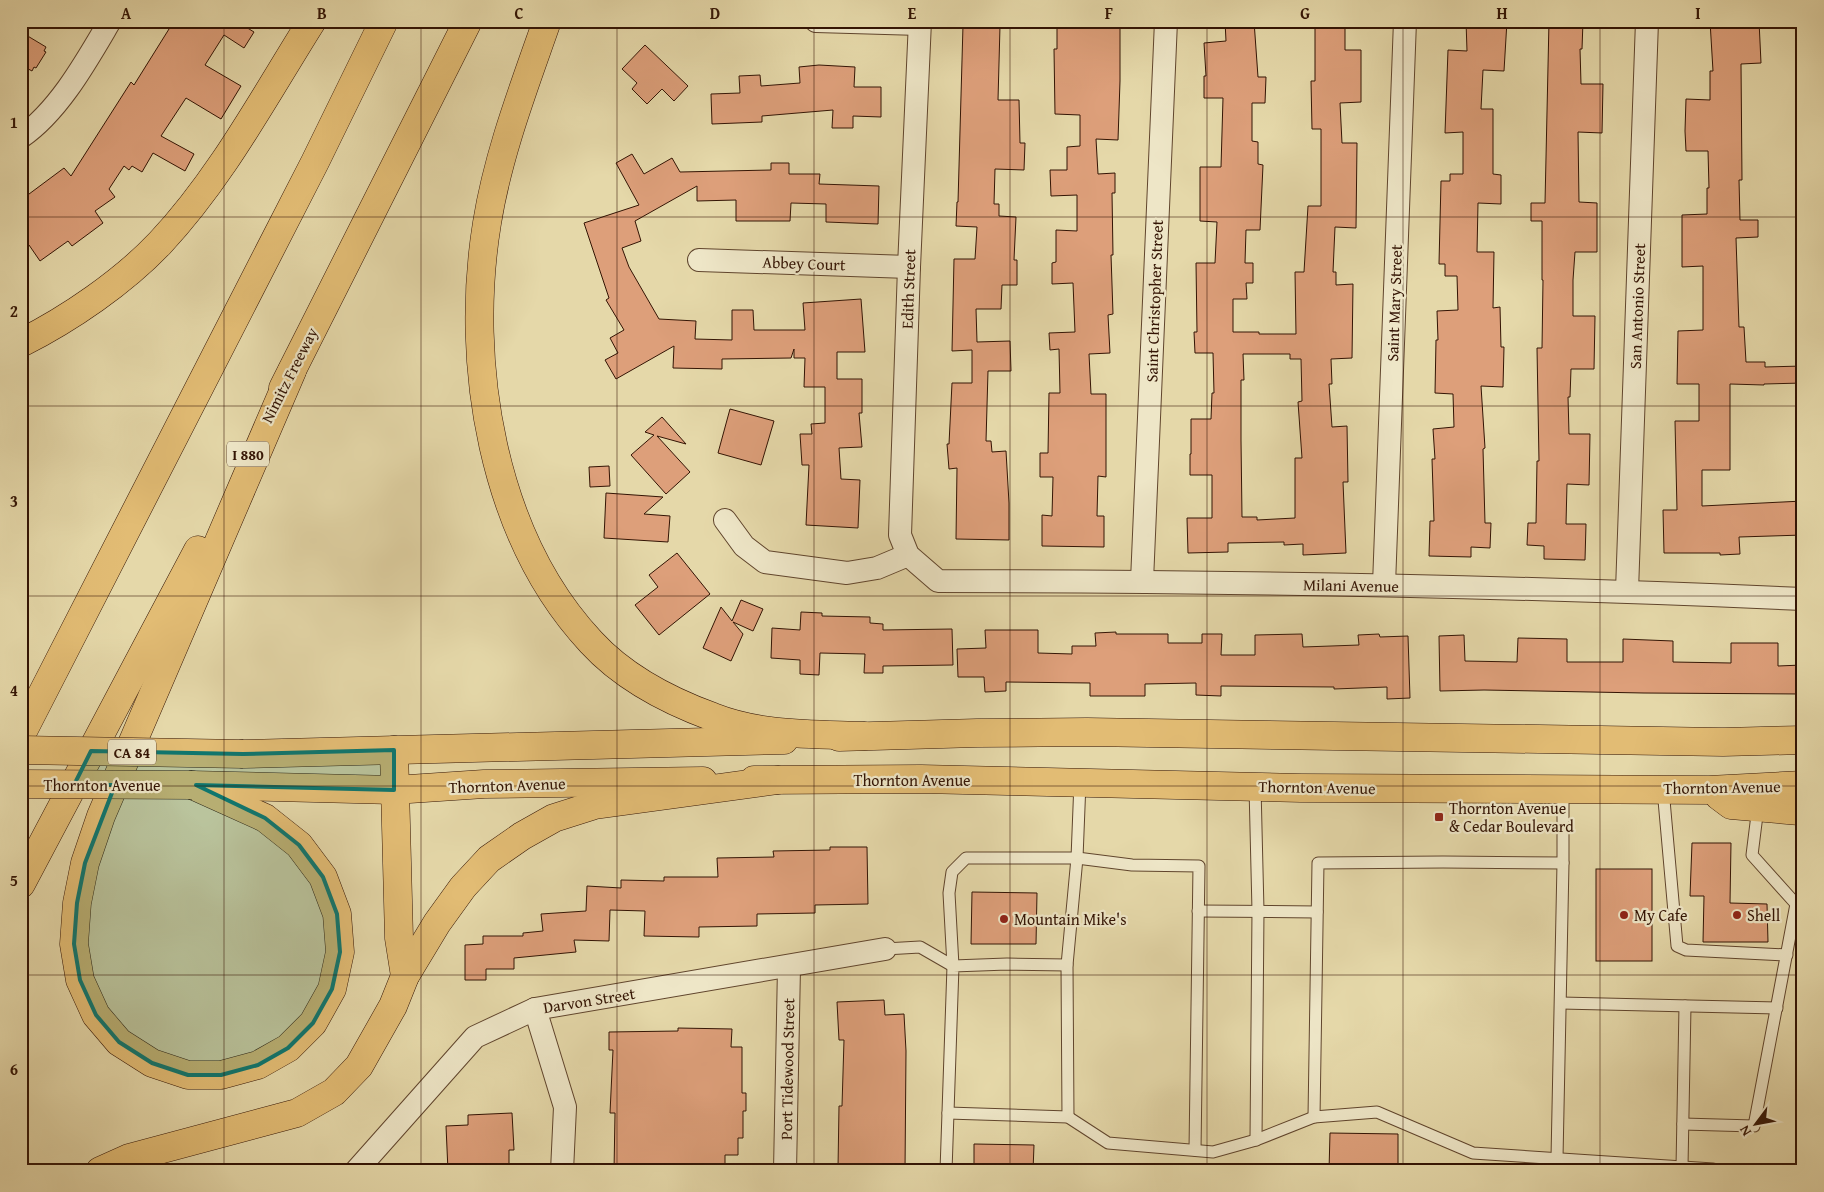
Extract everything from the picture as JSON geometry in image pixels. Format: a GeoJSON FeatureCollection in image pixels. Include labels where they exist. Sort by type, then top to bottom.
{"type":"FeatureCollection","features":[{"type":"Feature","properties":{"kind":"main road"},"geometry":{"type":"LineString","coordinates":[[21,343],[77,311],[119,280],[158,244],[193,204],[224,161],[312,21]]}},
{"type":"Feature","properties":{"kind":"main road"},"geometry":{"type":"LineString","coordinates":[[21,735],[311,171],[384,21]]}},
{"type":"Feature","properties":{"kind":"main road","name":"Nimitz Freeway"},"geometry":{"type":"LineString","coordinates":[[21,884],[292,371],[468,21]]}},
{"type":"Feature","properties":{"kind":"main road"},"geometry":{"type":"LineString","coordinates":[[547,21],[500,162],[487,223],[482,265],[480,310],[482,373],[488,418],[498,466],[515,518],[538,568],[564,611],[593,644],[629,675],[669,698],[714,718],[762,731],[864,736]]}},
{"type":"Feature","properties":{"kind":"main road"},"geometry":{"type":"LineString","coordinates":[[192,785],[265,818],[298,845],[323,877],[338,914],[340,952],[332,989],[313,1023],[288,1048],[258,1065],[221,1075],[188,1075],[152,1062],[119,1042],[96,1015],[80,980],[74,944],[77,903],[85,863],[101,816],[292,371]]}},
{"type":"Feature","properties":{"kind":"main road","name":"Thornton Avenue"},"geometry":{"type":"LineString","coordinates":[[21,750],[244,754],[750,741],[977,732],[1723,742],[1803,740]]}},
{"type":"Feature","properties":{"kind":"main road"},"geometry":{"type":"LineString","coordinates":[[394,750],[399,938],[405,976]]}},
{"type":"Feature","properties":{"kind":"main road","name":"Thornton Avenue"},"geometry":{"type":"LineString","coordinates":[[21,784],[192,785],[394,790],[484,784],[921,779],[1255,786],[1709,790],[1803,785]]}},
{"type":"Feature","properties":{"kind":"main road"},"geometry":{"type":"LineString","coordinates":[[100,1171],[129,1158],[298,1112],[334,1092],[359,1066],[393,1006],[405,976],[437,924],[463,887],[489,859],[522,836],[554,818],[595,805],[778,780]]}},
{"type":"Feature","properties":{"kind":"main road"},"geometry":{"type":"LineString","coordinates":[[1709,790],[1730,805],[1803,813]]}},
{"type":"Feature","properties":{"kind":"street"},"geometry":{"type":"LineString","coordinates":[[21,137],[35,128],[78,76],[110,21]]}},
{"type":"Feature","properties":{"kind":"street"},"geometry":{"type":"LineString","coordinates":[[816,21],[920,23]]}},
{"type":"Feature","properties":{"kind":"street","name":"Saint Christopher Street"},"geometry":{"type":"LineString","coordinates":[[1142,581],[1166,21]]}},
{"type":"Feature","properties":{"kind":"street","name":"Saint Mary Street"},"geometry":{"type":"LineString","coordinates":[[1384,585],[1405,21]]}},
{"type":"Feature","properties":{"kind":"street","name":"San Antonio Street"},"geometry":{"type":"LineString","coordinates":[[1627,591],[1647,21]]}},
{"type":"Feature","properties":{"kind":"street","name":"Edith Street"},"geometry":{"type":"LineString","coordinates":[[908,555],[900,535],[920,23]]}},
{"type":"Feature","properties":{"kind":"street","name":"Abbey Court"},"geometry":{"type":"LineString","coordinates":[[699,260],[909,267]]}},
{"type":"Feature","properties":{"kind":"street"},"geometry":{"type":"LineString","coordinates":[[725,520],[744,546],[765,562],[848,573],[878,568],[908,555]]}},
{"type":"Feature","properties":{"kind":"street","name":"Milani Avenue"},"geometry":{"type":"LineString","coordinates":[[908,555],[938,581],[1142,581],[1384,585],[1627,591],[1803,599]]}},
{"type":"Feature","properties":{"kind":"street","name":"Darvon Street"},"geometry":{"type":"LineString","coordinates":[[356,1171],[475,1037],[535,1009],[789,967],[885,949]]}},
{"type":"Feature","properties":{"kind":"street","name":"Port Tidewood Street"},"geometry":{"type":"LineString","coordinates":[[786,1171],[789,967]]}},
{"type":"Feature","properties":{"kind":"street"},"geometry":{"type":"LineString","coordinates":[[535,1009],[565,1107],[562,1171]]}},
{"type":"Feature","properties":{"kind":"lane"},"geometry":{"type":"LineString","coordinates":[[1068,1117],[1067,965],[1077,858],[1080,782]]}},
{"type":"Feature","properties":{"kind":"lane"},"geometry":{"type":"LineString","coordinates":[[1255,786],[1258,911],[1256,1140]]}},
{"type":"Feature","properties":{"kind":"lane"},"geometry":{"type":"LineString","coordinates":[[1557,1158],[1563,789]]}},
{"type":"Feature","properties":{"kind":"lane"},"geometry":{"type":"LineString","coordinates":[[1663,789],[1677,946],[1686,950],[1787,955]]}},
{"type":"Feature","properties":{"kind":"lane"},"geometry":{"type":"LineString","coordinates":[[1684,1124],[1754,1126],[1776,1008],[1799,904],[1752,855],[1758,807]]}},
{"type":"Feature","properties":{"kind":"lane"},"geometry":{"type":"LineString","coordinates":[[946,1171],[953,966],[948,893],[952,872],[966,858],[1077,858],[1132,865],[1199,866],[1195,1150]]}},
{"type":"Feature","properties":{"kind":"lane"},"geometry":{"type":"LineString","coordinates":[[1314,1117],[1318,863],[1563,863]]}},
{"type":"Feature","properties":{"kind":"lane"},"geometry":{"type":"LineString","coordinates":[[1198,911],[1317,912]]}},
{"type":"Feature","properties":{"kind":"lane"},"geometry":{"type":"LineString","coordinates":[[885,949],[920,947],[953,966],[1007,964],[1067,965]]}},
{"type":"Feature","properties":{"kind":"lane"},"geometry":{"type":"LineString","coordinates":[[1561,1003],[1776,1008]]}},
{"type":"Feature","properties":{"kind":"lane"},"geometry":{"type":"LineString","coordinates":[[1682,1167],[1685,1006]]}},
{"type":"Feature","properties":{"kind":"lane"},"geometry":{"type":"LineString","coordinates":[[948,1113],[1068,1117],[1108,1143],[1213,1152],[1256,1140],[1314,1117],[1377,1112],[1474,1153],[1713,1169],[1715,1171]]}},
{"type":"Feature","properties":{"kind":"highlighted area"},"geometry":{"type":"Polygon","coordinates":[[[394,750],[394,790],[196,785],[265,818],[299,845],[323,877],[337,914],[340,952],[332,989],[313,1023],[288,1048],[258,1065],[221,1075],[188,1075],[152,1063],[119,1042],[96,1015],[80,980],[74,944],[77,903],[85,863],[115,785],[74,785],[91,751],[243,754],[394,750]]]}},
{"type":"Feature","properties":{"kind":"building"},"geometry":{"type":"Polygon","coordinates":[[[174,21],[236,21],[254,32],[244,48],[224,35],[205,65],[241,86],[221,119],[186,98],[161,136],[194,154],[185,171],[153,153],[142,172],[132,166],[129,170],[124,166],[109,189],[115,197],[95,211],[103,223],[72,246],[68,241],[40,261],[29,245],[21,251],[21,200],[64,168],[71,176],[131,82],[134,85],[174,21]]]}},
{"type":"Feature","properties":{"kind":"building"},"geometry":{"type":"Polygon","coordinates":[[[1057,21],[1120,21],[1118,140],[1096,139],[1098,174],[1115,173],[1115,193],[1112,193],[1113,255],[1111,255],[1113,314],[1108,315],[1110,353],[1089,354],[1091,394],[1106,394],[1106,477],[1098,476],[1097,516],[1104,516],[1104,547],[1042,546],[1042,515],[1052,516],[1053,477],[1040,477],[1040,453],[1048,453],[1049,393],[1060,393],[1059,349],[1050,350],[1049,333],[1075,332],[1073,283],[1052,284],[1052,263],[1056,262],[1056,230],[1077,231],[1077,195],[1051,196],[1050,170],[1067,170],[1067,147],[1080,146],[1080,115],[1055,114],[1054,49],[1057,49],[1057,21]]]}},
{"type":"Feature","properties":{"kind":"building"},"geometry":{"type":"Polygon","coordinates":[[[1225,21],[1254,21],[1258,77],[1266,77],[1265,103],[1252,103],[1252,141],[1258,142],[1258,164],[1263,165],[1260,230],[1246,230],[1245,263],[1253,263],[1253,283],[1246,283],[1247,299],[1233,299],[1233,332],[1259,332],[1259,334],[1296,334],[1295,272],[1304,272],[1308,206],[1321,206],[1321,129],[1312,129],[1311,81],[1315,81],[1315,21],[1345,21],[1345,50],[1361,50],[1361,102],[1340,103],[1342,143],[1357,143],[1356,228],[1335,227],[1333,272],[1336,272],[1336,285],[1353,284],[1352,358],[1331,359],[1332,384],[1329,384],[1332,427],[1347,426],[1348,482],[1343,482],[1346,553],[1303,555],[1303,544],[1284,545],[1284,542],[1228,543],[1228,552],[1188,553],[1187,518],[1212,518],[1212,475],[1190,475],[1191,419],[1211,419],[1212,393],[1214,393],[1213,353],[1195,353],[1194,332],[1197,332],[1196,263],[1215,263],[1217,222],[1200,221],[1200,167],[1221,167],[1223,98],[1204,98],[1204,76],[1206,76],[1204,43],[1226,41],[1225,21]],[[1243,354],[1244,380],[1241,380],[1242,517],[1257,517],[1257,520],[1295,518],[1295,458],[1302,458],[1298,402],[1302,401],[1301,359],[1290,359],[1290,354],[1243,354]]]}},
{"type":"Feature","properties":{"kind":"building"},"geometry":{"type":"Polygon","coordinates":[[[1466,21],[1507,21],[1504,71],[1483,70],[1481,109],[1493,109],[1493,174],[1501,175],[1501,204],[1478,203],[1477,252],[1494,252],[1493,308],[1500,307],[1501,347],[1504,347],[1503,387],[1481,386],[1485,448],[1483,449],[1485,523],[1491,523],[1490,548],[1471,547],[1471,557],[1429,556],[1430,521],[1434,521],[1432,459],[1435,459],[1433,429],[1454,427],[1453,394],[1435,393],[1436,340],[1438,340],[1437,311],[1458,310],[1457,276],[1445,276],[1445,264],[1439,264],[1441,181],[1450,181],[1450,174],[1463,174],[1463,132],[1445,133],[1448,50],[1467,51],[1466,21]]]}},
{"type":"Feature","properties":{"kind":"building"},"geometry":{"type":"Polygon","coordinates":[[[1549,21],[1583,21],[1582,49],[1580,49],[1581,84],[1603,84],[1602,133],[1578,132],[1579,202],[1597,203],[1597,252],[1575,252],[1573,316],[1595,316],[1594,369],[1571,369],[1570,397],[1568,397],[1569,434],[1590,434],[1589,485],[1567,484],[1566,524],[1586,524],[1585,560],[1544,559],[1544,546],[1527,545],[1528,523],[1536,523],[1537,461],[1539,461],[1537,348],[1542,348],[1543,280],[1542,221],[1531,221],[1531,203],[1545,203],[1549,21]]]}},
{"type":"Feature","properties":{"kind":"building"},"geometry":{"type":"Polygon","coordinates":[[[1710,21],[1759,21],[1761,63],[1741,64],[1742,180],[1739,180],[1740,220],[1758,220],[1758,237],[1736,238],[1739,327],[1744,327],[1746,362],[1765,362],[1765,367],[1803,366],[1803,383],[1730,384],[1730,470],[1702,470],[1702,506],[1803,501],[1803,535],[1739,537],[1740,554],[1720,555],[1720,553],[1664,553],[1663,510],[1677,510],[1675,421],[1699,421],[1699,384],[1677,384],[1678,331],[1703,330],[1703,266],[1682,267],[1682,215],[1707,214],[1707,188],[1709,188],[1708,151],[1686,151],[1685,131],[1686,99],[1710,100],[1710,71],[1713,71],[1710,21]]]}},
{"type":"Feature","properties":{"kind":"building"},"geometry":{"type":"Polygon","coordinates":[[[963,25],[1000,26],[998,100],[1019,100],[1020,143],[1025,143],[1024,170],[995,169],[994,204],[999,204],[999,216],[1016,217],[1014,260],[1017,260],[1017,285],[1002,285],[1001,309],[976,309],[977,342],[1010,341],[1011,371],[988,371],[986,441],[991,441],[992,452],[1006,451],[1009,540],[956,539],[957,468],[949,469],[947,444],[949,444],[952,383],[972,383],[972,350],[952,351],[954,259],[975,259],[977,227],[956,226],[963,25]]]}},
{"type":"Feature","properties":{"kind":"building"},"geometry":{"type":"Polygon","coordinates":[[[21,32],[46,47],[44,51],[46,52],[32,71],[21,65],[21,32]]]}},
{"type":"Feature","properties":{"kind":"building"},"geometry":{"type":"Polygon","coordinates":[[[645,45],[688,86],[674,101],[662,89],[647,104],[632,89],[637,83],[622,69],[645,45]]]}},
{"type":"Feature","properties":{"kind":"building"},"geometry":{"type":"Polygon","coordinates":[[[819,65],[855,67],[854,87],[881,87],[881,117],[853,116],[853,128],[832,128],[833,110],[762,116],[762,122],[712,124],[711,94],[740,93],[739,76],[760,75],[761,86],[800,83],[799,67],[819,65]]]}},
{"type":"Feature","properties":{"kind":"building"},"geometry":{"type":"Polygon","coordinates":[[[632,154],[644,174],[672,158],[680,172],[771,170],[771,163],[789,163],[789,174],[820,174],[819,184],[879,186],[878,224],[826,222],[826,204],[791,203],[790,221],[736,221],[736,200],[697,201],[697,186],[635,221],[641,241],[622,248],[629,267],[659,319],[696,321],[695,339],[732,340],[732,310],[753,310],[754,330],[805,330],[803,303],[861,299],[865,352],[837,352],[837,379],[862,379],[862,413],[859,413],[862,447],[839,448],[841,479],[860,480],[858,528],[806,525],[809,465],[802,465],[800,434],[812,434],[811,424],[825,423],[825,387],[804,387],[805,358],[794,358],[794,349],[791,358],[722,359],[722,369],[673,368],[674,346],[616,379],[605,360],[618,353],[610,338],[624,330],[606,300],[609,298],[584,223],[639,205],[616,163],[632,154]]]}},
{"type":"Feature","properties":{"kind":"building"},"geometry":{"type":"Polygon","coordinates":[[[730,409],[774,421],[761,465],[718,453],[730,409]]]}},
{"type":"Feature","properties":{"kind":"building"},"geometry":{"type":"Polygon","coordinates":[[[662,417],[686,444],[657,436],[690,472],[666,494],[631,455],[654,435],[645,432],[662,417]]]}},
{"type":"Feature","properties":{"kind":"building"},"geometry":{"type":"Polygon","coordinates":[[[609,466],[610,486],[590,487],[589,467],[609,466]]]}},
{"type":"Feature","properties":{"kind":"building"},"geometry":{"type":"Polygon","coordinates":[[[606,493],[663,497],[644,514],[670,516],[668,542],[604,538],[606,493]]]}},
{"type":"Feature","properties":{"kind":"building"},"geometry":{"type":"Polygon","coordinates":[[[677,553],[710,594],[659,635],[635,605],[658,587],[649,575],[677,553]]]}},
{"type":"Feature","properties":{"kind":"building"},"geometry":{"type":"Polygon","coordinates":[[[741,600],[763,609],[753,631],[733,622],[743,634],[731,661],[703,648],[721,607],[732,621],[741,600]]]}},
{"type":"Feature","properties":{"kind":"building"},"geometry":{"type":"Polygon","coordinates":[[[801,612],[822,613],[822,616],[870,617],[870,623],[883,624],[883,630],[952,629],[953,665],[883,666],[883,673],[864,673],[865,654],[820,653],[819,675],[800,674],[800,660],[771,658],[772,628],[800,630],[801,612]]]}},
{"type":"Feature","properties":{"kind":"building"},"geometry":{"type":"Polygon","coordinates":[[[985,630],[1038,630],[1038,653],[1072,654],[1072,646],[1096,646],[1095,633],[1168,634],[1168,643],[1202,643],[1202,634],[1222,634],[1221,655],[1255,655],[1255,635],[1302,634],[1303,647],[1359,645],[1358,635],[1379,634],[1380,637],[1408,636],[1410,698],[1387,699],[1387,687],[1334,689],[1334,687],[1221,686],[1221,696],[1196,695],[1196,683],[1145,684],[1145,696],[1090,696],[1090,683],[1006,682],[1006,691],[985,692],[984,677],[958,677],[957,649],[986,648],[985,630]]]}},
{"type":"Feature","properties":{"kind":"building"},"geometry":{"type":"Polygon","coordinates":[[[1464,635],[1465,661],[1517,662],[1518,638],[1567,639],[1567,662],[1623,662],[1623,639],[1673,641],[1673,662],[1731,663],[1731,643],[1778,643],[1778,666],[1802,665],[1802,694],[1440,691],[1439,636],[1464,635]]]}},
{"type":"Feature","properties":{"kind":"building"},"geometry":{"type":"Polygon","coordinates":[[[1692,843],[1731,843],[1730,903],[1767,904],[1768,942],[1703,942],[1704,896],[1690,896],[1692,843]]]}},
{"type":"Feature","properties":{"kind":"building"},"geometry":{"type":"Polygon","coordinates":[[[830,847],[867,847],[868,904],[815,905],[815,913],[757,914],[757,926],[699,927],[699,937],[644,936],[645,911],[610,910],[609,941],[574,940],[576,952],[514,958],[514,969],[486,969],[486,980],[465,980],[465,945],[483,944],[483,936],[523,936],[523,933],[543,931],[541,914],[586,911],[587,886],[621,888],[621,880],[664,881],[664,877],[718,877],[717,858],[774,857],[773,851],[830,850],[830,847]]]}},
{"type":"Feature","properties":{"kind":"building","name":"My Cafe"},"geometry":{"type":"Polygon","coordinates":[[[1596,869],[1652,869],[1652,961],[1596,961],[1596,869]]]}},
{"type":"Feature","properties":{"kind":"building","name":"Mountain Mike's"},"geometry":{"type":"Polygon","coordinates":[[[972,892],[1037,893],[1036,944],[971,944],[972,892]]]}},
{"type":"Feature","properties":{"kind":"building"},"geometry":{"type":"Polygon","coordinates":[[[884,1000],[885,1015],[904,1014],[906,1051],[905,1171],[848,1171],[849,1169],[838,1168],[839,1106],[842,1106],[844,1040],[839,1040],[837,1002],[884,1000]]]}},
{"type":"Feature","properties":{"kind":"building"},"geometry":{"type":"Polygon","coordinates":[[[678,1028],[732,1029],[731,1047],[742,1047],[742,1093],[746,1093],[746,1111],[743,1111],[743,1138],[738,1138],[738,1155],[725,1155],[725,1171],[614,1171],[615,1113],[610,1113],[613,1050],[609,1050],[609,1032],[678,1031],[678,1028]]]}},
{"type":"Feature","properties":{"kind":"building"},"geometry":{"type":"Polygon","coordinates":[[[512,1113],[514,1150],[509,1150],[509,1171],[448,1171],[446,1126],[468,1125],[468,1115],[512,1113]]]}},
{"type":"Feature","properties":{"kind":"building"},"geometry":{"type":"Polygon","coordinates":[[[1330,1133],[1398,1134],[1398,1171],[1329,1171],[1330,1133]]]}},
{"type":"Feature","properties":{"kind":"building"},"geometry":{"type":"Polygon","coordinates":[[[974,1144],[1034,1145],[1033,1171],[974,1171],[974,1144]]]}},
{"type":"Feature","properties":{"kind":"place","name":"Thornton Avenue & Cedar Boulevard"},"geometry":{"type":"Point","coordinates":[1439,817]}},
{"type":"Feature","properties":{"kind":"place","name":"My Cafe"},"geometry":{"type":"Point","coordinates":[1624,915]}},
{"type":"Feature","properties":{"kind":"place","name":"Shell"},"geometry":{"type":"Point","coordinates":[1737,915]}},
{"type":"Feature","properties":{"kind":"place","name":"Mountain Mike's"},"geometry":{"type":"Point","coordinates":[1004,919]}}]}
